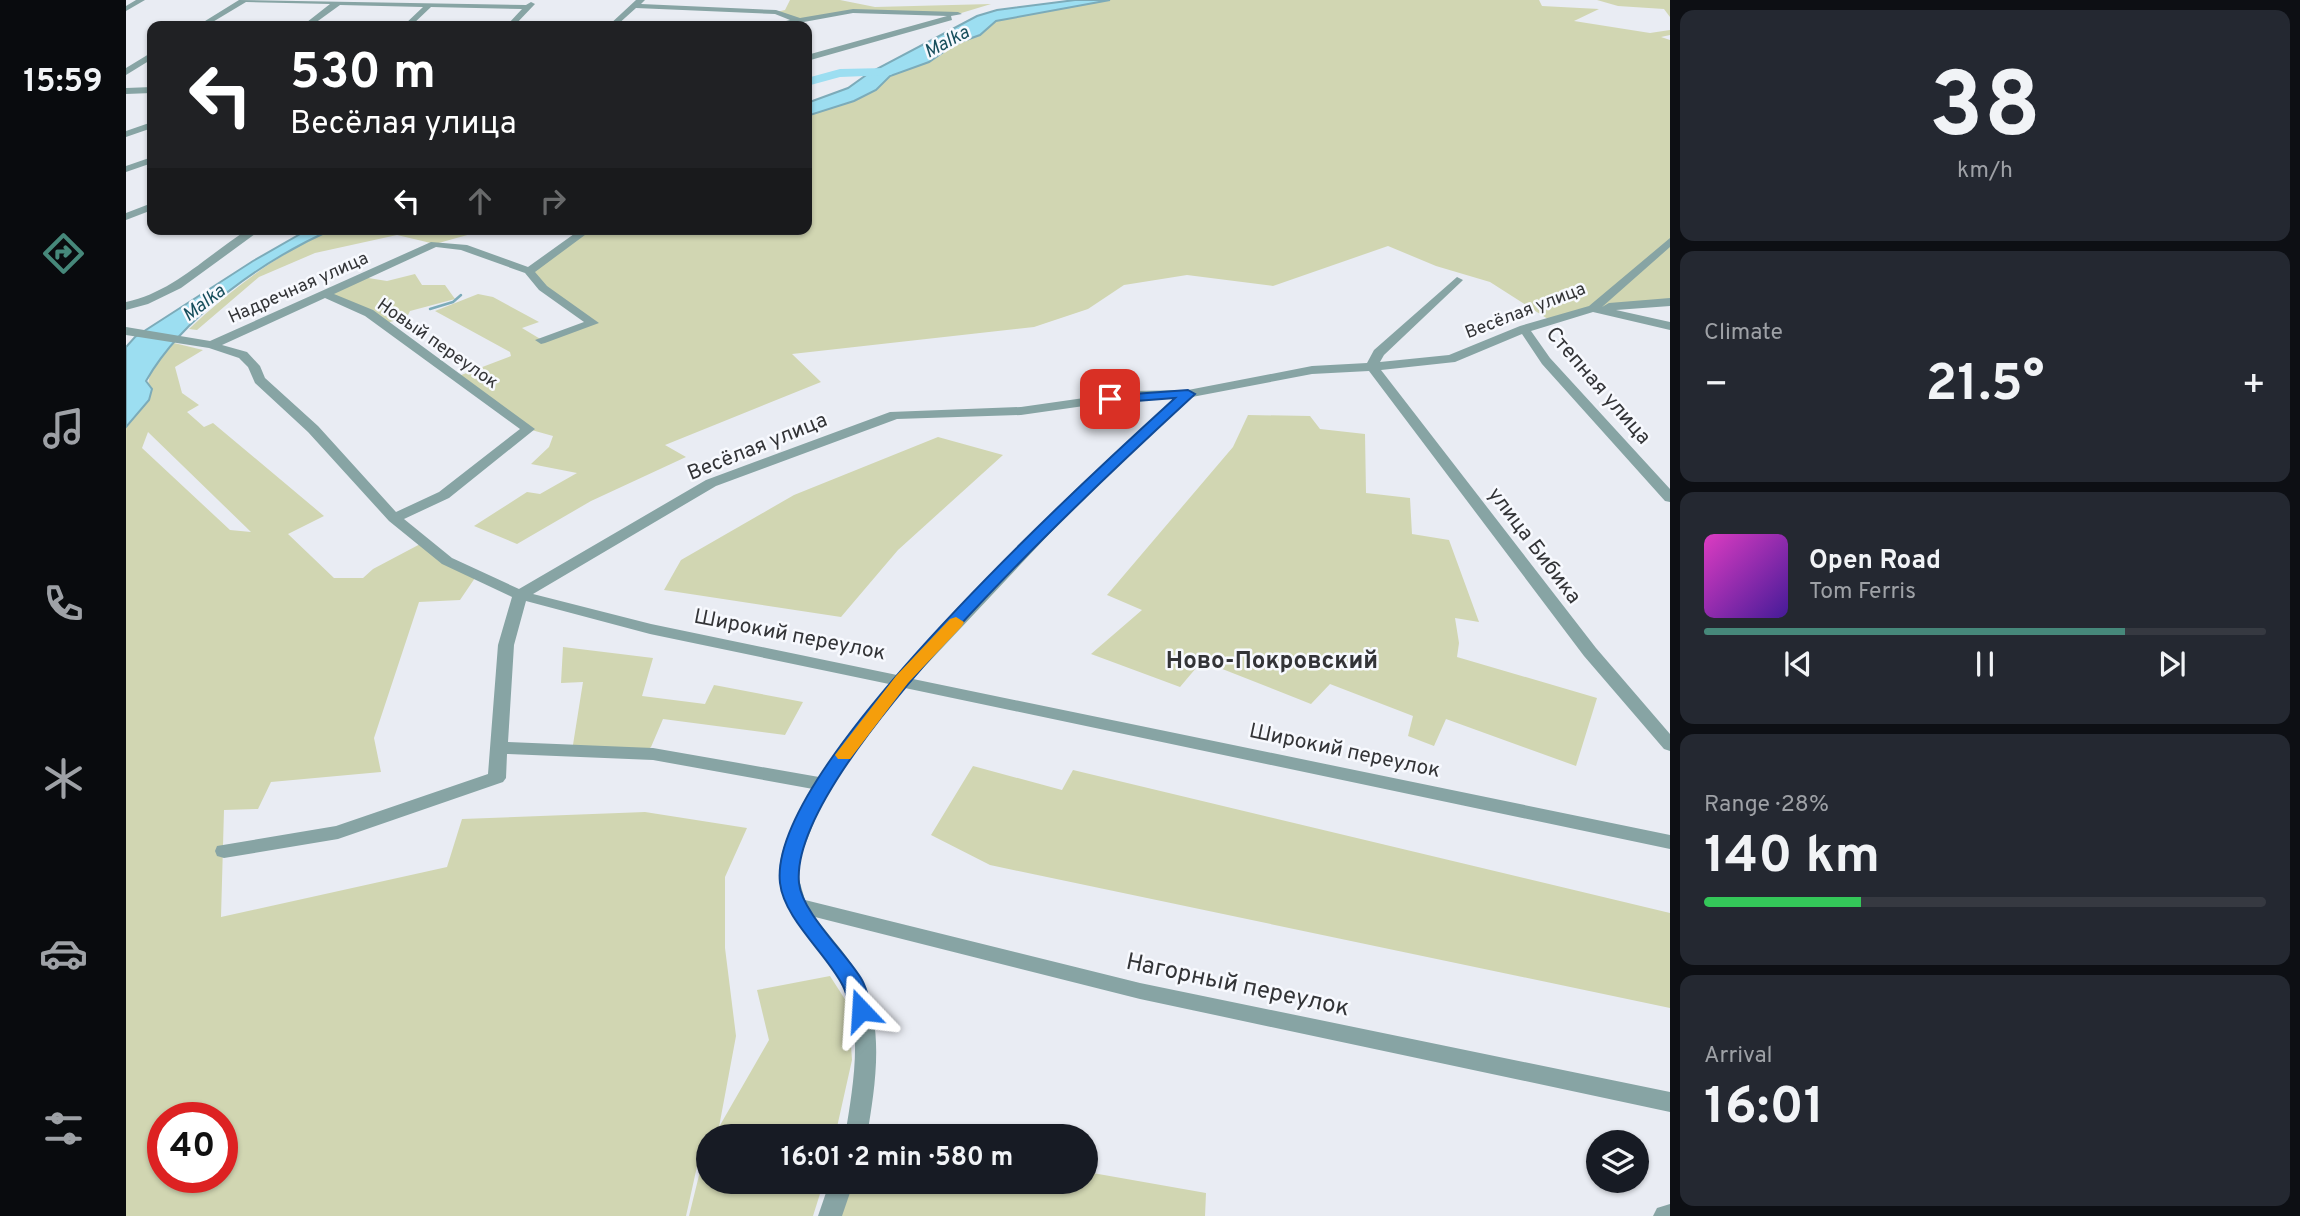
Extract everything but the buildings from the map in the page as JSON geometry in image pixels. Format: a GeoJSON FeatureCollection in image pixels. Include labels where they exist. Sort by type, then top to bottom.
{"type":"FeatureCollection","features":[{"type":"Feature","properties":{"kind":"street"},"geometry":{"type":"LineString","coordinates":[[126,9],[141,0]]}},
{"type":"Feature","properties":{"kind":"street"},"geometry":{"type":"LineString","coordinates":[[210,21],[246,0],[528,7]]}},
{"type":"Feature","properties":{"kind":"street"},"geometry":{"type":"LineString","coordinates":[[412,21],[435,0]]}},
{"type":"Feature","properties":{"kind":"street"},"geometry":{"type":"LineString","coordinates":[[515,21],[536,0]]}},
{"type":"Feature","properties":{"kind":"street"},"geometry":{"type":"LineString","coordinates":[[313,21],[340,2]]}},
{"type":"Feature","properties":{"kind":"street"},"geometry":{"type":"LineString","coordinates":[[618,21],[638,3],[776,12],[797,20]]}},
{"type":"Feature","properties":{"kind":"street"},"geometry":{"type":"LineString","coordinates":[[792,21],[853,12],[958,14],[812,57]]}},
{"type":"Feature","properties":{"kind":"street"},"geometry":{"type":"LineString","coordinates":[[126,72],[147,59]]}},
{"type":"Feature","properties":{"kind":"street"},"geometry":{"type":"LineString","coordinates":[[126,91],[147,90]]}},
{"type":"Feature","properties":{"kind":"street"},"geometry":{"type":"LineString","coordinates":[[126,134],[147,127]]}},
{"type":"Feature","properties":{"kind":"street"},"geometry":{"type":"LineString","coordinates":[[126,169],[147,162]]}},
{"type":"Feature","properties":{"kind":"street"},"geometry":{"type":"LineString","coordinates":[[126,217],[147,208]]}},
{"type":"Feature","properties":{"kind":"street"},"geometry":{"type":"LineString","coordinates":[[126,306],[146,304],[167,293],[225,247],[246,235]]}},
{"type":"Feature","properties":{"kind":"street"},"geometry":{"type":"LineString","coordinates":[[541,340],[593,323],[544,288],[529,271],[580,235]]}},
{"type":"Feature","properties":{"kind":"street","name":"Весёлая улица"},"geometry":{"type":"LineString","coordinates":[[520,595],[711,483],[895,415],[1021,411],[1133,395],[1188,394],[1312,370],[1451,359],[1524,329],[1593,308],[1670,241]]}},
{"type":"Feature","properties":{"kind":"street","name":"Надречная улица"},"geometry":{"type":"LineString","coordinates":[[212,345],[435,244],[463,247],[529,271]]}},
{"type":"Feature","properties":{"kind":"street"},"geometry":{"type":"LineString","coordinates":[[1372,367],[1378,353],[1457,280]]}},
{"type":"Feature","properties":{"kind":"street","name":"Новый переулок"},"geometry":{"type":"LineString","coordinates":[[324,294],[369,313],[528,429],[444,495],[394,518]]}},
{"type":"Feature","properties":{"kind":"street"},"geometry":{"type":"LineString","coordinates":[[1593,308],[1670,302]]}},
{"type":"Feature","properties":{"kind":"street"},"geometry":{"type":"LineString","coordinates":[[1593,308],[1670,326]]}},
{"type":"Feature","properties":{"kind":"street","name":"Степная улица"},"geometry":{"type":"LineString","coordinates":[[1524,329],[1546,360],[1670,498]]}},
{"type":"Feature","properties":{"kind":"street","name":"Широкий переулок"},"geometry":{"type":"LineString","coordinates":[[126,331],[212,345],[243,355],[254,366],[259,380],[313,429],[394,518],[447,561],[520,595],[650,629],[1670,842]]}},
{"type":"Feature","properties":{"kind":"street","name":"улица Бибика"},"geometry":{"type":"LineString","coordinates":[[1372,367],[1590,652],[1670,745]]}},
{"type":"Feature","properties":{"kind":"street"},"geometry":{"type":"LineString","coordinates":[[858,1124],[864,1080],[859,997],[841,965],[797,905],[787,868],[808,810],[822,784],[902,680],[1066,505],[1188,394]]}},
{"type":"Feature","properties":{"kind":"street"},"geometry":{"type":"LineString","coordinates":[[224,852],[338,832],[497,779],[506,645],[520,595]]}},
{"type":"Feature","properties":{"kind":"street"},"geometry":{"type":"LineString","coordinates":[[500,748],[653,754],[822,784]]}},
{"type":"Feature","properties":{"kind":"street","name":"Нагорный переулок"},"geometry":{"type":"LineString","coordinates":[[797,905],[1140,991],[1670,1102]]}},
{"type":"Feature","properties":{"kind":"street"},"geometry":{"type":"LineString","coordinates":[[830,1216],[838,1194]]}},
{"type":"Feature","properties":{"kind":"green space"},"geometry":{"type":"Polygon","coordinates":[[[790,0],[840,0],[875,7],[991,4],[958,14],[853,11],[797,20],[776,12],[785,10],[790,0]]]}},
{"type":"Feature","properties":{"kind":"green space"},"geometry":{"type":"Polygon","coordinates":[[[1110,0],[1539,0],[1542,6],[1599,9],[1574,21],[1650,33],[1670,30],[1670,35],[1661,37],[1670,40],[1670,302],[1593,308],[1551,321],[1490,282],[1436,266],[1388,246],[1273,286],[1187,275],[1124,285],[1088,309],[1034,327],[792,354],[821,382],[665,445],[686,457],[591,501],[517,544],[474,526],[527,492],[540,494],[577,473],[531,464],[549,447],[553,436],[528,429],[456,377],[511,356],[510,352],[435,311],[478,294],[493,297],[539,322],[522,328],[542,340],[592,324],[543,288],[529,271],[584,235],[812,235],[812,114],[854,101],[876,90],[890,76],[940,56],[955,44],[980,35],[996,21],[1110,0]]]}},
{"type":"Feature","properties":{"kind":"green space"},"geometry":{"type":"Polygon","coordinates":[[[1597,0],[1670,0],[1670,17],[1664,9],[1618,6],[1597,0]]]}},
{"type":"Feature","properties":{"kind":"green space"},"geometry":{"type":"Polygon","coordinates":[[[321,235],[397,235],[315,253],[259,277],[197,330],[189,329],[222,299],[257,273],[321,235]]]}},
{"type":"Feature","properties":{"kind":"green space"},"geometry":{"type":"Polygon","coordinates":[[[397,235],[467,235],[435,244],[397,235]]]}},
{"type":"Feature","properties":{"kind":"green space"},"geometry":{"type":"Polygon","coordinates":[[[415,274],[422,285],[445,285],[455,299],[410,311],[407,317],[383,324],[325,294],[362,277],[387,281],[415,274]]]}},
{"type":"Feature","properties":{"kind":"green space"},"geometry":{"type":"Polygon","coordinates":[[[174,343],[203,350],[175,367],[182,393],[199,405],[187,412],[204,427],[213,423],[324,516],[288,534],[334,578],[363,578],[373,569],[424,542],[477,575],[460,600],[419,602],[374,738],[381,772],[271,782],[258,809],[224,810],[221,917],[447,867],[462,819],[645,812],[747,828],[725,877],[725,948],[736,1036],[720,1124],[696,1124],[696,1171],[686,1216],[126,1216],[126,427],[149,400],[150,375],[157,362],[174,343]],[[148,432],[142,448],[230,530],[251,532],[148,432]]]}},
{"type":"Feature","properties":{"kind":"green space"},"geometry":{"type":"Polygon","coordinates":[[[1248,415],[1310,416],[1320,429],[1365,434],[1366,493],[1410,498],[1412,534],[1449,540],[1479,622],[1455,618],[1459,643],[1457,657],[1597,698],[1576,766],[1446,719],[1434,746],[1408,736],[1413,716],[1330,684],[1311,704],[1202,661],[1180,687],[1091,654],[1142,610],[1107,595],[1233,447],[1248,415]]]}},
{"type":"Feature","properties":{"kind":"green space"},"geometry":{"type":"Polygon","coordinates":[[[938,437],[1003,455],[898,550],[841,617],[664,590],[681,560],[794,495],[938,437]]]}},
{"type":"Feature","properties":{"kind":"green space"},"geometry":{"type":"Polygon","coordinates":[[[563,647],[653,658],[642,696],[705,704],[714,685],[803,702],[785,735],[663,719],[651,747],[643,753],[572,751],[583,682],[561,683],[563,647]]]}},
{"type":"Feature","properties":{"kind":"green space"},"geometry":{"type":"Polygon","coordinates":[[[973,766],[1062,790],[1073,770],[1670,913],[1670,1008],[990,865],[931,835],[973,766]]]}},
{"type":"Feature","properties":{"kind":"green space"},"geometry":{"type":"Polygon","coordinates":[[[830,976],[848,1004],[852,1060],[838,1124],[721,1124],[769,1040],[757,990],[830,976]]]}},
{"type":"Feature","properties":{"kind":"green space"},"geometry":{"type":"Polygon","coordinates":[[[1098,1174],[1206,1193],[1205,1216],[830,1216],[838,1194],[1098,1194],[1098,1174]]]}},
{"type":"Feature","properties":{"kind":"green space"},"geometry":{"type":"Polygon","coordinates":[[[696,1188],[696,1194],[820,1194],[813,1216],[689,1216],[696,1188]]]}},
{"type":"Feature","properties":{"kind":"water","name":"Malka"},"geometry":{"type":"Polygon","coordinates":[[[1075,0],[1110,0],[996,21],[980,35],[955,44],[929,62],[890,76],[876,90],[854,101],[812,114],[812,101],[848,88],[869,73],[977,16],[997,10],[1075,0]]]}},
{"type":"Feature","properties":{"kind":"water","name":"Malka"},"geometry":{"type":"Polygon","coordinates":[[[298,235],[320,235],[254,273],[203,312],[162,357],[146,381],[152,389],[149,400],[126,427],[126,347],[135,337],[298,235]]]}},
{"type":"Feature","properties":{"kind":"waterway"},"geometry":{"type":"LineString","coordinates":[[812,81],[840,73],[886,72]]}},
{"type":"Feature","properties":{"kind":"waterway"},"geometry":{"type":"LineString","coordinates":[[430,309],[453,302],[461,295]]}},
{"type":"Feature","properties":{"kind":"slow traffic"},"geometry":{"type":"LineString","coordinates":[[844,755],[902,680],[956,622]]}},
{"type":"Feature","properties":{"kind":"district","name":"Ново-Покровский"},"geometry":{"type":"Point","coordinates":[1272,660]}},
{"type":"Feature","properties":{"kind":"route"},"geometry":{"type":"LineString","coordinates":[[861,1010],[854,985],[797,905],[790,886],[787,868],[808,810],[822,784],[902,680],[1066,505],[1137,437],[1188,394],[1133,395],[1110,399]]}}]}
